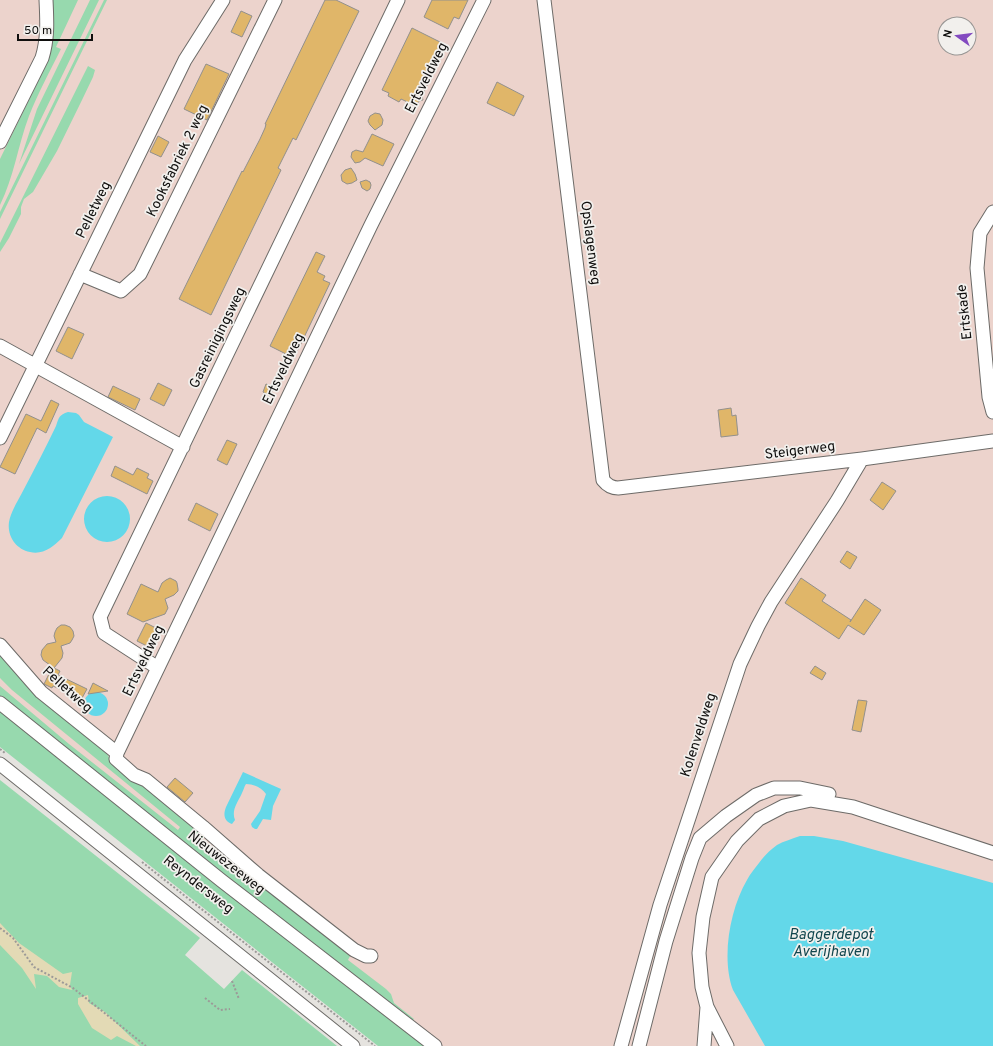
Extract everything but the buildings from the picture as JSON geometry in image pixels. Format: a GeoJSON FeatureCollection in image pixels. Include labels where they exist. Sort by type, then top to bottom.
{"type":"FeatureCollection","features":[{"type":"Feature","properties":{"kind":"street"},"geometry":{"type":"LineString","coordinates":[[0,142],[42,58],[46,46],[46,0]]}},
{"type":"Feature","properties":{"kind":"street","name":"Pelletweg"},"geometry":{"type":"LineString","coordinates":[[0,438],[185,60],[223,0]]}},
{"type":"Feature","properties":{"kind":"street","name":"Kooksfabriek 2 weg"},"geometry":{"type":"LineString","coordinates":[[80,274],[121,291],[140,274],[275,0]]}},
{"type":"Feature","properties":{"kind":"street","name":"Gasreinigingsweg"},"geometry":{"type":"LineString","coordinates":[[158,668],[104,633],[100,618],[398,0]]}},
{"type":"Feature","properties":{"kind":"street","name":"Ertsveldweg"},"geometry":{"type":"LineString","coordinates":[[117,753],[368,232],[484,0]]}},
{"type":"Feature","properties":{"kind":"street","name":"Opslagenweg"},"geometry":{"type":"LineString","coordinates":[[544,0],[603,480],[611,487]]}},
{"type":"Feature","properties":{"kind":"street","name":"Ertskade"},"geometry":{"type":"LineString","coordinates":[[993,212],[980,233],[976,268],[989,397],[993,412]]}},
{"type":"Feature","properties":{"kind":"street"},"geometry":{"type":"LineString","coordinates":[[0,346],[183,447]]}},
{"type":"Feature","properties":{"kind":"street","name":"Steigerweg"},"geometry":{"type":"LineString","coordinates":[[611,487],[618,488],[862,459],[993,441]]}},
{"type":"Feature","properties":{"kind":"street","name":"Kolenveldweg"},"geometry":{"type":"LineString","coordinates":[[621,1046],[660,905],[740,664],[758,626],[772,602],[837,501],[862,459]]}},
{"type":"Feature","properties":{"kind":"street","name":"Pelletweg"},"geometry":{"type":"LineString","coordinates":[[0,645],[41,692],[117,753],[116,759],[134,775],[146,780],[258,875],[354,950],[366,956],[371,956]]}},
{"type":"Feature","properties":{"kind":"street","name":"Nieuwezeeweg"},"geometry":{"type":"LineString","coordinates":[[0,703],[222,881],[435,1046]]}},
{"type":"Feature","properties":{"kind":"street","name":"Reyndersweg"},"geometry":{"type":"LineString","coordinates":[[3,759],[353,1046]]}},
{"type":"Feature","properties":{"kind":"street"},"geometry":{"type":"LineString","coordinates":[[638,1046],[666,940],[692,858],[700,838],[738,807],[756,795],[774,788],[800,788],[832,795],[853,807]]}},
{"type":"Feature","properties":{"kind":"street"},"geometry":{"type":"LineString","coordinates":[[727,1046],[707,1007],[702,987],[698,953],[703,917],[712,877],[737,841],[759,819],[784,806],[811,800],[853,807],[993,853]]}},
{"type":"Feature","properties":{"kind":"street"},"geometry":{"type":"LineString","coordinates":[[704,1046],[707,1007]]}},
{"type":"Feature","properties":{"kind":"path"},"geometry":{"type":"LineString","coordinates":[[0,749],[3,759]]}},
{"type":"Feature","properties":{"kind":"path","name":"Reyndersweg"},"geometry":{"type":"LineString","coordinates":[[139,859],[375,1046]]}},
{"type":"Feature","properties":{"kind":"path"},"geometry":{"type":"LineString","coordinates":[[0,928],[13,938],[34,967],[73,988],[146,1046]]}},
{"type":"Feature","properties":{"kind":"path"},"geometry":{"type":"LineString","coordinates":[[232,981],[239,999]]}},
{"type":"Feature","properties":{"kind":"path"},"geometry":{"type":"LineString","coordinates":[[205,998],[220,1010],[230,1009]]}},
{"type":"Feature","properties":{"kind":"shaded area"},"geometry":{"type":"Polygon","coordinates":[[[0,0],[993,0],[993,1046],[414,1046],[0,715],[0,0]]]}},
{"type":"Feature","properties":{"kind":"green space"},"geometry":{"type":"Polygon","coordinates":[[[51,0],[78,0],[56,47],[61,49],[40,90],[29,116],[9,183],[0,205],[0,159],[48,61],[52,46],[53,31],[51,0]]]}},
{"type":"Feature","properties":{"kind":"green space"},"geometry":{"type":"Polygon","coordinates":[[[90,0],[99,0],[19,164],[37,109],[90,0]]]}},
{"type":"Feature","properties":{"kind":"green space"},"geometry":{"type":"Polygon","coordinates":[[[104,0],[107,0],[0,219],[0,212],[104,0]]]}},
{"type":"Feature","properties":{"kind":"green space"},"geometry":{"type":"Polygon","coordinates":[[[88,66],[95,70],[93,77],[57,151],[33,192],[24,199],[21,207],[21,214],[0,252],[0,243],[88,66]]]}},
{"type":"Feature","properties":{"kind":"green space"},"geometry":{"type":"Polygon","coordinates":[[[0,655],[25,683],[107,754],[113,764],[134,782],[144,787],[203,836],[202,842],[246,876],[247,874],[254,878],[350,956],[348,960],[386,989],[391,994],[394,1003],[414,1019],[411,1022],[0,696],[0,686],[69,744],[178,830],[180,827],[12,690],[0,678],[0,655]]]}},
{"type":"Feature","properties":{"kind":"green space"},"geometry":{"type":"Polygon","coordinates":[[[0,709],[426,1046],[378,1046],[0,747],[0,709]]]}},
{"type":"Feature","properties":{"kind":"green space"},"geometry":{"type":"Polygon","coordinates":[[[0,780],[200,938],[185,955],[224,989],[242,970],[337,1046],[0,1046],[0,780]]]}},
{"type":"Feature","properties":{"kind":"sand"},"geometry":{"type":"Polygon","coordinates":[[[0,923],[19,943],[63,974],[72,972],[70,985],[72,990],[59,987],[47,976],[34,974],[36,989],[22,968],[0,945],[0,923]]]}},
{"type":"Feature","properties":{"kind":"sand"},"geometry":{"type":"Polygon","coordinates":[[[88,995],[89,1003],[105,1012],[140,1046],[136,1046],[117,1036],[111,1040],[92,1028],[78,1004],[78,998],[88,995]]]}},
{"type":"Feature","properties":{"kind":"water"},"geometry":{"type":"Polygon","coordinates":[[[68,412],[76,413],[84,422],[113,437],[62,538],[48,550],[35,553],[30,552],[17,545],[11,537],[9,532],[10,518],[15,505],[59,418],[61,415],[68,412]]]}},
{"type":"Feature","properties":{"kind":"water"},"geometry":{"type":"Polygon","coordinates":[[[107,496],[120,500],[126,506],[130,519],[126,532],[120,538],[107,542],[94,538],[88,532],[84,519],[88,506],[94,500],[107,496]]]}},
{"type":"Feature","properties":{"kind":"water"},"geometry":{"type":"Polygon","coordinates":[[[91,692],[101,692],[108,699],[108,709],[101,716],[91,716],[84,709],[84,699],[91,692]]]}},
{"type":"Feature","properties":{"kind":"water"},"geometry":{"type":"Polygon","coordinates":[[[243,772],[281,789],[273,806],[271,820],[263,819],[257,829],[252,827],[251,824],[260,811],[266,794],[260,788],[255,786],[249,784],[245,785],[236,806],[234,813],[235,820],[232,824],[227,821],[225,817],[226,807],[243,772]]]}},
{"type":"Feature","properties":{"kind":"water","name":"Baggerdepot Averijhaven"},"geometry":{"type":"Polygon","coordinates":[[[800,836],[814,836],[843,841],[993,883],[993,1046],[765,1046],[733,990],[729,977],[728,963],[729,934],[736,905],[748,878],[753,871],[765,856],[777,845],[800,836]]]}}]}
